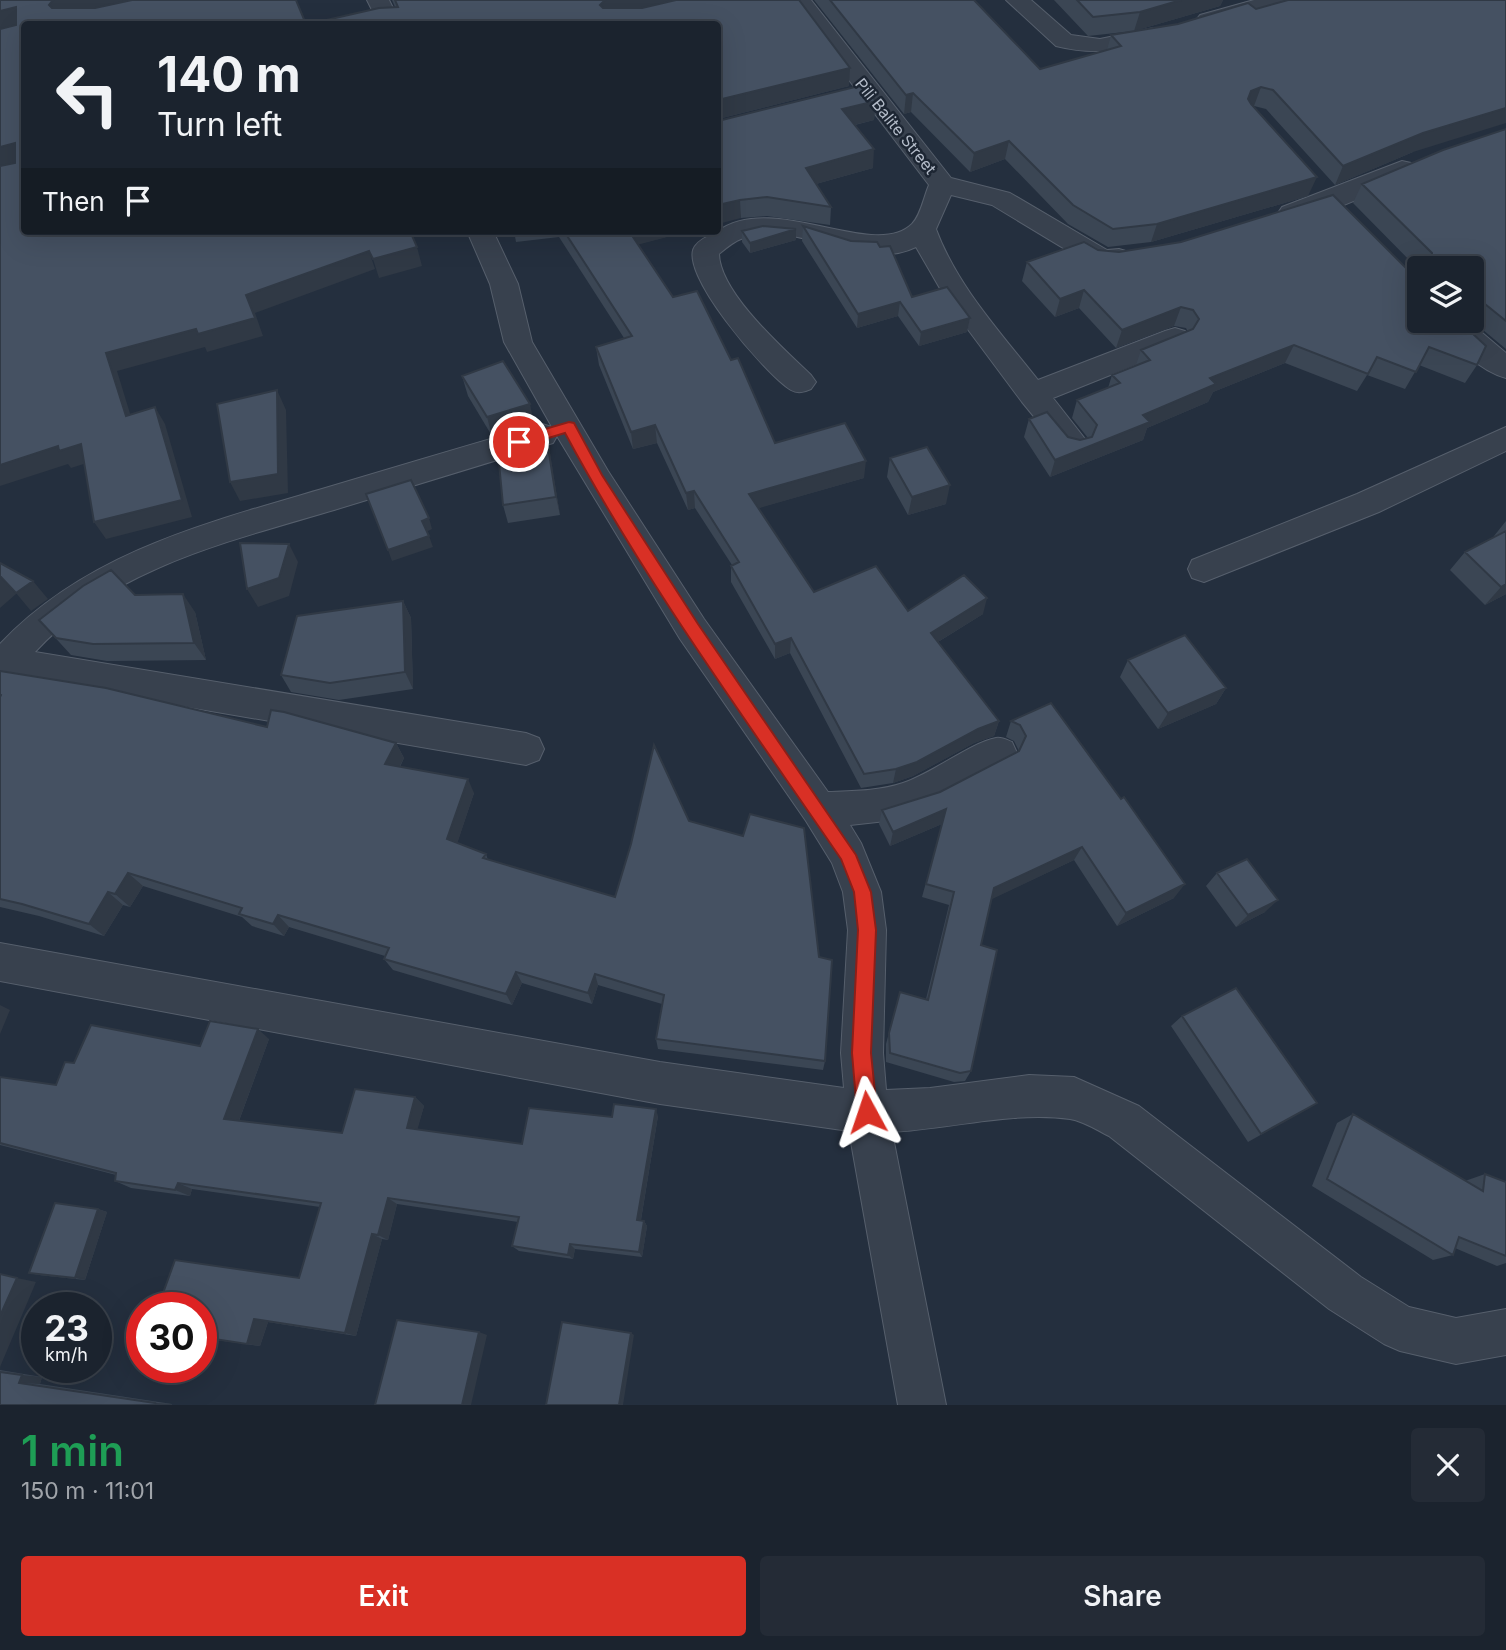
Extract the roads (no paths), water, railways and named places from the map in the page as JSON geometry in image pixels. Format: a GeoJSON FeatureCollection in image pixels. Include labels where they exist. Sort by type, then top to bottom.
{"type":"FeatureCollection","features":[{"type":"Feature","properties":{"kind":"street"},"geometry":{"type":"LineString","coordinates":[[377,0],[388,21]]}},
{"type":"Feature","properties":{"kind":"street","name":"Pili Balite Street"},"geometry":{"type":"LineString","coordinates":[[799,0],[942,184]]}},
{"type":"Feature","properties":{"kind":"street"},"geometry":{"type":"LineString","coordinates":[[1017,0],[1055,35],[1064,41],[1082,46],[1121,43],[1176,29],[1242,4],[1280,0]]}},
{"type":"Feature","properties":{"kind":"street"},"geometry":{"type":"LineString","coordinates":[[843,99],[868,92]]}},
{"type":"Feature","properties":{"kind":"street"},"geometry":{"type":"LineString","coordinates":[[1264,221],[1322,191],[1423,160]]}},
{"type":"Feature","properties":{"kind":"street"},"geometry":{"type":"LineString","coordinates":[[801,382],[756,336],[706,267],[705,251],[717,237],[737,229],[769,224],[840,237],[875,247],[905,242],[923,229],[942,184],[1001,199],[1103,260],[1139,256]]}},
{"type":"Feature","properties":{"kind":"street"},"geometry":{"type":"LineString","coordinates":[[1322,191],[1350,220]]}},
{"type":"Feature","properties":{"kind":"street"},"geometry":{"type":"LineString","coordinates":[[923,229],[931,255],[953,290],[1032,394],[1074,444]]}},
{"type":"Feature","properties":{"kind":"street"},"geometry":{"type":"LineString","coordinates":[[482,235],[504,284],[518,342],[597,479],[692,629],[848,855],[862,892],[867,930],[862,1053],[867,1112],[922,1405]]}},
{"type":"Feature","properties":{"kind":"street"},"geometry":{"type":"LineString","coordinates":[[1463,333],[1506,368]]}},
{"type":"Feature","properties":{"kind":"street"},"geometry":{"type":"LineString","coordinates":[[1032,394],[1175,338]]}},
{"type":"Feature","properties":{"kind":"street"},"geometry":{"type":"LineString","coordinates":[[3,664],[48,619],[85,589],[145,559],[189,541],[569,427]]}},
{"type":"Feature","properties":{"kind":"street"},"geometry":{"type":"LineString","coordinates":[[1204,569],[1368,503],[1506,438]]}},
{"type":"Feature","properties":{"kind":"street"},"geometry":{"type":"LineString","coordinates":[[3,664],[526,750]]}},
{"type":"Feature","properties":{"kind":"street"},"geometry":{"type":"LineString","coordinates":[[818,809],[861,808],[894,802],[930,789],[999,753]]}},
{"type":"Feature","properties":{"kind":"street"},"geometry":{"type":"LineString","coordinates":[[0,962],[660,1083],[867,1112],[930,1109],[1029,1096],[1074,1098],[1124,1121],[1345,1293],[1400,1328],[1456,1341],[1506,1332]]}}]}
